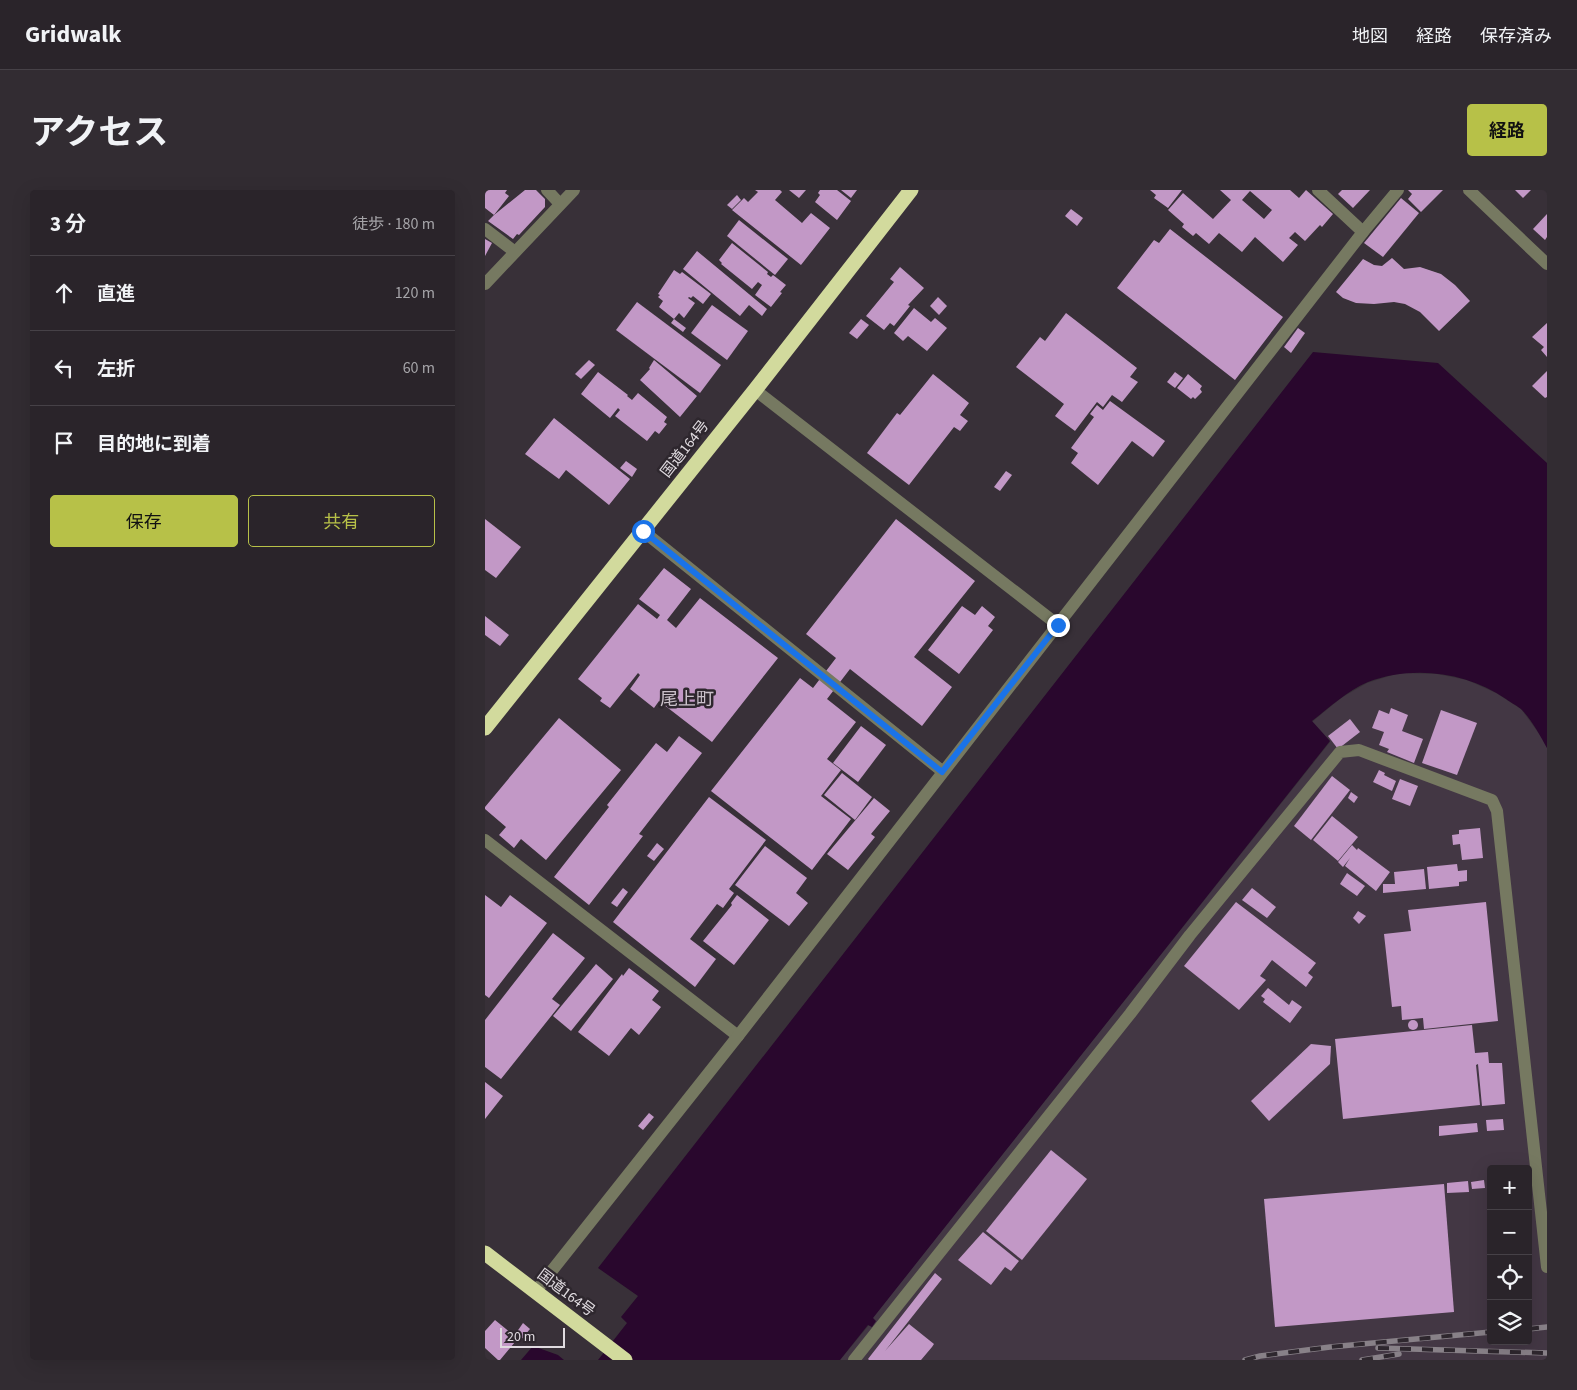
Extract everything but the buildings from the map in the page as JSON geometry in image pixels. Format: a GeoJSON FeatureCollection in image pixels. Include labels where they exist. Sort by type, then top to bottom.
{"type":"FeatureCollection","features":[{"type":"Feature","properties":{"kind":"highway","name":"国道164号"},"geometry":{"type":"LineString","coordinates":[[485,728],[755,390],[911,190]]}},
{"type":"Feature","properties":{"kind":"highway","name":"国道164号"},"geometry":{"type":"LineString","coordinates":[[485,1253],[625,1360]]}},
{"type":"Feature","properties":{"kind":"street"},"geometry":{"type":"LineString","coordinates":[[547,190],[560,204]]}},
{"type":"Feature","properties":{"kind":"street"},"geometry":{"type":"LineString","coordinates":[[485,284],[574,190]]}},
{"type":"Feature","properties":{"kind":"street"},"geometry":{"type":"LineString","coordinates":[[1318,190],[1363,232]]}},
{"type":"Feature","properties":{"kind":"street"},"geometry":{"type":"LineString","coordinates":[[535,1292],[738,1036],[1363,232],[1398,190]]}},
{"type":"Feature","properties":{"kind":"street"},"geometry":{"type":"LineString","coordinates":[[1469,190],[1547,264]]}},
{"type":"Feature","properties":{"kind":"street"},"geometry":{"type":"LineString","coordinates":[[485,229],[515,252]]}},
{"type":"Feature","properties":{"kind":"street"},"geometry":{"type":"LineString","coordinates":[[755,390],[1058,625]]}},
{"type":"Feature","properties":{"kind":"street"},"geometry":{"type":"LineString","coordinates":[[643,531],[942,772]]}},
{"type":"Feature","properties":{"kind":"street"},"geometry":{"type":"LineString","coordinates":[[854,1360],[1130,1014],[1190,935],[1341,752],[1359,750],[1492,800],[1497,811],[1545,1220],[1547,1267]]}},
{"type":"Feature","properties":{"kind":"street"},"geometry":{"type":"LineString","coordinates":[[485,840],[738,1036]]}},
{"type":"Feature","properties":{"kind":"shaded area"},"geometry":{"type":"Polygon","coordinates":[[[1313,352],[1438,363],[1547,463],[1547,748],[1526,714],[1520,709],[1491,690],[1457,677],[1421,673],[1403,674],[1368,682],[1353,690],[1312,721],[1330,741],[873,1318],[876,1321],[872,1327],[868,1325],[840,1360],[598,1360],[627,1323],[621,1317],[638,1296],[598,1268],[1313,352]]]}},
{"type":"Feature","properties":{"kind":"shaded area"},"geometry":{"type":"Polygon","coordinates":[[[1399,673],[1437,674],[1467,680],[1496,693],[1521,709],[1547,748],[1547,1360],[840,1360],[869,1325],[872,1327],[872,1318],[1330,742],[1312,722],[1341,698],[1367,683],[1399,673]]]}},
{"type":"Feature","properties":{"kind":"shaded area"},"geometry":{"type":"Polygon","coordinates":[[[533,1346],[558,1355],[564,1360],[521,1360],[533,1346]]]}},
{"type":"Feature","properties":{"kind":"railway"},"geometry":{"type":"LineString","coordinates":[[1532,1329],[1547,1327]]}},
{"type":"Feature","properties":{"kind":"railway"},"geometry":{"type":"LineString","coordinates":[[1245,1360],[1260,1356],[1330,1347],[1487,1332]]}},
{"type":"Feature","properties":{"kind":"railway"},"geometry":{"type":"LineString","coordinates":[[1378,1348],[1547,1353]]}},
{"type":"Feature","properties":{"kind":"railway"},"geometry":{"type":"LineString","coordinates":[[1362,1360],[1399,1354]]}},
{"type":"Feature","properties":{"kind":"district","name":"尾上町"},"geometry":{"type":"Point","coordinates":[687,699]}},
{"type":"Feature","properties":{"kind":"route"},"geometry":{"type":"LineString","coordinates":[[643,531],[942,772],[1058,625]]}}]}
